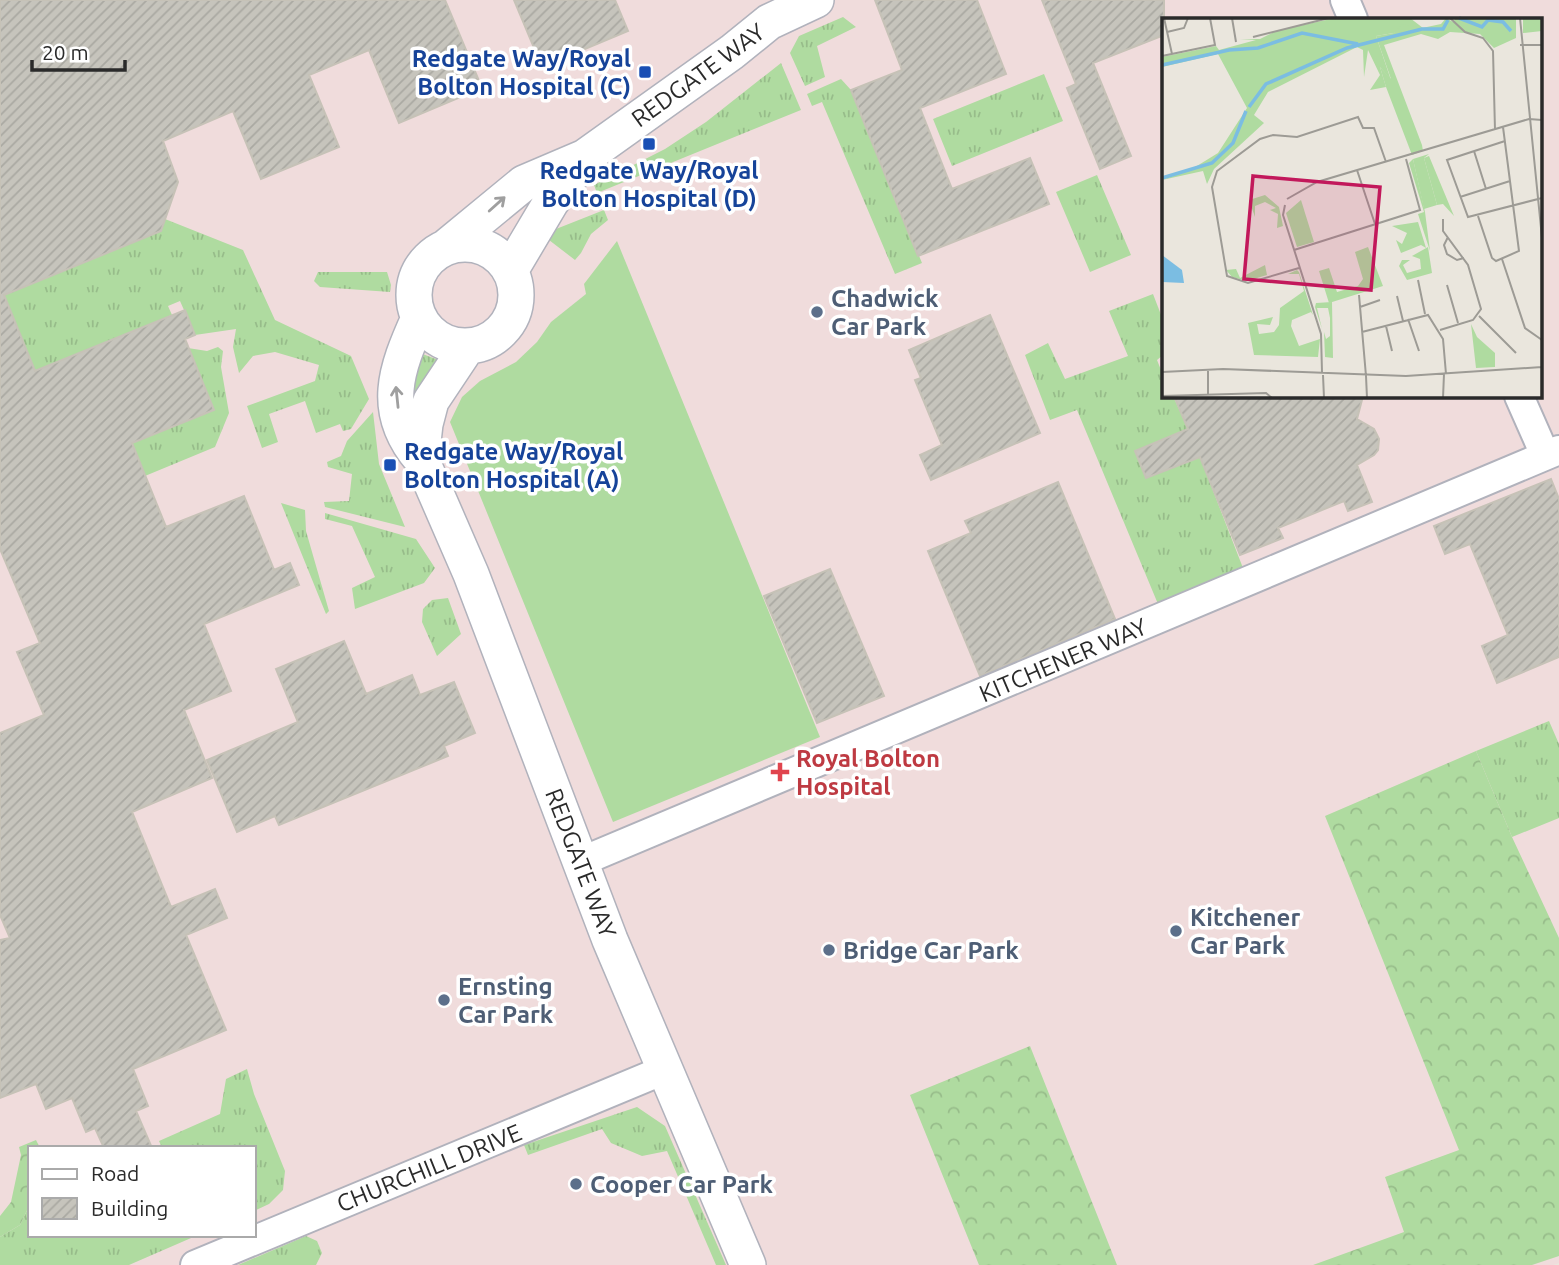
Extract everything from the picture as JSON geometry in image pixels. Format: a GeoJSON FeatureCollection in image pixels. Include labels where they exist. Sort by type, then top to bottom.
{"type":"FeatureCollection","features":[{"type":"Feature","properties":{"kind":"street","name":"REDGATE WAY"},"geometry":{"type":"LineString","coordinates":[[748,1265],[664,1070],[580,862],[471,574],[421,459],[408,443],[399,417],[395,380],[419,318],[414,294],[420,271],[430,258],[524,183],[585,157],[732,52],[769,22],[816,0]]}},
{"type":"Feature","properties":{"kind":"street"},"geometry":{"type":"LineString","coordinates":[[1345,0],[1353,18]]}},
{"type":"Feature","properties":{"kind":"street","name":"REDGATE WAY"},"geometry":{"type":"LineString","coordinates":[[510,271],[544,212],[585,157]]}},
{"type":"Feature","properties":{"kind":"street"},"geometry":{"type":"LineString","coordinates":[[419,318],[438,340],[467,347],[484,343],[498,334],[509,321],[515,306],[516,288],[510,271],[501,259],[489,250],[474,245],[459,244],[445,248]]}},
{"type":"Feature","properties":{"kind":"street"},"geometry":{"type":"LineString","coordinates":[[421,459],[425,424],[432,401],[467,347]]}},
{"type":"Feature","properties":{"kind":"street"},"geometry":{"type":"LineString","coordinates":[[1520,397],[1552,452]]}},
{"type":"Feature","properties":{"kind":"street","name":"KITCHENER WAY"},"geometry":{"type":"LineString","coordinates":[[580,862],[1552,452]]}},
{"type":"Feature","properties":{"kind":"street","name":"CHURCHILL DRIVE"},"geometry":{"type":"LineString","coordinates":[[195,1265],[664,1070]]}},
{"type":"Feature","properties":{"kind":"shaded area","name":"Royal Bolton Hospital"},"geometry":{"type":"Polygon","coordinates":[[[0,0],[1559,0],[1559,1263],[0,1265],[0,0]]]}},
{"type":"Feature","properties":{"kind":"green space"},"geometry":{"type":"Polygon","coordinates":[[[843,17],[856,27],[817,46],[825,77],[805,86],[790,53],[799,36],[843,17]]]}},
{"type":"Feature","properties":{"kind":"green space"},"geometry":{"type":"Polygon","coordinates":[[[781,63],[801,110],[597,193],[594,185],[665,149],[706,122],[781,63]]]}},
{"type":"Feature","properties":{"kind":"green space"},"geometry":{"type":"Polygon","coordinates":[[[1044,74],[1063,121],[952,166],[933,119],[1044,74]]]}},
{"type":"Feature","properties":{"kind":"green space"},"geometry":{"type":"Polygon","coordinates":[[[841,79],[851,90],[922,263],[895,274],[822,102],[812,106],[807,94],[841,79]]]}},
{"type":"Feature","properties":{"kind":"green space"},"geometry":{"type":"Polygon","coordinates":[[[1097,175],[1131,255],[1090,272],[1056,192],[1097,175]]]}},
{"type":"Feature","properties":{"kind":"green space"},"geometry":{"type":"Polygon","coordinates":[[[604,210],[608,220],[591,234],[575,260],[549,240],[556,229],[604,210]]]}},
{"type":"Feature","properties":{"kind":"green space"},"geometry":{"type":"Polygon","coordinates":[[[165,219],[243,250],[275,320],[351,356],[369,399],[351,429],[343,431],[340,424],[316,433],[305,401],[269,414],[278,442],[262,448],[247,406],[315,381],[319,365],[275,352],[253,356],[239,373],[233,347],[236,329],[195,335],[180,301],[168,306],[172,315],[56,363],[64,442],[15,322],[0,297],[160,231],[165,219]]]}},
{"type":"Feature","properties":{"kind":"green space"},"geometry":{"type":"Polygon","coordinates":[[[617,241],[820,737],[613,822],[450,422],[462,397],[480,381],[516,362],[537,342],[551,322],[586,294],[584,284],[617,241]]]}},
{"type":"Feature","properties":{"kind":"green space"},"geometry":{"type":"Polygon","coordinates":[[[318,272],[387,272],[390,292],[320,287],[314,281],[318,272]]]}},
{"type":"Feature","properties":{"kind":"green space"},"geometry":{"type":"Polygon","coordinates":[[[1153,294],[1162,317],[1162,356],[1157,360],[1162,372],[1162,397],[1173,397],[1188,429],[1135,451],[1146,478],[1200,457],[1243,568],[1158,604],[1077,410],[1050,420],[1025,355],[1048,343],[1065,379],[1128,356],[1109,311],[1153,294]]]}},
{"type":"Feature","properties":{"kind":"green space"},"geometry":{"type":"Polygon","coordinates":[[[218,347],[223,351],[221,367],[229,413],[215,447],[145,476],[132,443],[213,410],[188,348],[207,351],[218,347]]]}},
{"type":"Feature","properties":{"kind":"green space"},"geometry":{"type":"Polygon","coordinates":[[[420,353],[441,361],[413,408],[411,386],[420,353]]]}},
{"type":"Feature","properties":{"kind":"green space"},"geometry":{"type":"Polygon","coordinates":[[[373,412],[379,464],[405,527],[325,507],[324,502],[349,501],[352,474],[328,467],[327,462],[341,456],[347,441],[373,412]]]}},
{"type":"Feature","properties":{"kind":"green space"},"geometry":{"type":"Polygon","coordinates":[[[281,503],[305,510],[306,531],[329,611],[326,614],[281,503]]]}},
{"type":"Feature","properties":{"kind":"green space"},"geometry":{"type":"Polygon","coordinates":[[[325,513],[416,539],[435,568],[424,583],[355,609],[352,588],[375,577],[352,526],[325,519],[325,513]]]}},
{"type":"Feature","properties":{"kind":"green space"},"geometry":{"type":"Polygon","coordinates":[[[448,598],[461,634],[437,656],[422,622],[423,609],[432,600],[448,598]]]}},
{"type":"Feature","properties":{"kind":"green space"},"geometry":{"type":"Polygon","coordinates":[[[1549,721],[1559,744],[1559,818],[1512,837],[1476,751],[1549,721]]]}},
{"type":"Feature","properties":{"kind":"green space"},"geometry":{"type":"Polygon","coordinates":[[[1476,751],[1559,938],[1559,1256],[1532,1265],[1313,1265],[1404,1232],[1385,1177],[1459,1150],[1325,816],[1476,751]]]}},
{"type":"Feature","properties":{"kind":"green space"},"geometry":{"type":"Polygon","coordinates":[[[1030,1046],[1117,1265],[979,1265],[910,1095],[1030,1046]]]}},
{"type":"Feature","properties":{"kind":"green space"},"geometry":{"type":"Polygon","coordinates":[[[247,1069],[254,1094],[285,1171],[283,1190],[269,1204],[256,1210],[256,1146],[161,1146],[159,1141],[220,1114],[226,1079],[247,1069]]]}},
{"type":"Feature","properties":{"kind":"green space"},"geometry":{"type":"Polygon","coordinates":[[[637,1107],[665,1126],[726,1265],[716,1265],[667,1151],[642,1156],[611,1143],[602,1129],[528,1155],[524,1145],[637,1107]]]}},
{"type":"Feature","properties":{"kind":"green space"},"geometry":{"type":"Polygon","coordinates":[[[36,1140],[39,1146],[28,1146],[28,1208],[20,1225],[0,1237],[0,1216],[11,1202],[21,1155],[19,1147],[36,1140]]]}},
{"type":"Feature","properties":{"kind":"green space"},"geometry":{"type":"Polygon","coordinates":[[[28,1208],[28,1237],[193,1237],[129,1265],[0,1265],[0,1237],[20,1225],[28,1208]]]}},
{"type":"Feature","properties":{"kind":"green space"},"geometry":{"type":"Polygon","coordinates":[[[306,1236],[317,1241],[322,1253],[316,1265],[238,1265],[306,1236]]]}},
{"type":"Feature","properties":{"kind":"building"},"geometry":{"type":"Polygon","coordinates":[[[0,0],[445,0],[482,88],[399,123],[369,50],[309,75],[339,147],[261,179],[233,111],[163,141],[178,182],[161,231],[4,295],[35,371],[185,310],[195,335],[185,339],[214,410],[132,443],[166,527],[244,496],[274,570],[290,563],[299,585],[204,624],[231,691],[184,710],[212,778],[132,812],[171,907],[215,889],[227,918],[186,935],[226,1030],[133,1069],[148,1106],[136,1111],[151,1146],[103,1146],[95,1128],[86,1132],[72,1098],[46,1109],[36,1084],[0,1098],[0,940],[10,938],[0,915],[0,733],[44,715],[17,652],[40,643],[0,549],[0,0]]]}},
{"type":"Feature","properties":{"kind":"building"},"geometry":{"type":"Polygon","coordinates":[[[514,0],[615,0],[628,31],[542,67],[514,0]]]}},
{"type":"Feature","properties":{"kind":"building"},"geometry":{"type":"Polygon","coordinates":[[[875,0],[977,0],[1006,74],[920,108],[952,189],[1030,158],[1049,204],[918,256],[851,90],[902,70],[875,0]]]}},
{"type":"Feature","properties":{"kind":"building"},"geometry":{"type":"Polygon","coordinates":[[[1042,0],[1164,0],[1162,36],[1093,63],[1131,156],[1100,169],[1067,88],[1076,84],[1042,0]]]}},
{"type":"Feature","properties":{"kind":"building"},"geometry":{"type":"Polygon","coordinates":[[[990,315],[1040,433],[931,480],[920,455],[942,445],[915,380],[921,378],[909,350],[990,315]]]}},
{"type":"Feature","properties":{"kind":"building"},"geometry":{"type":"Polygon","coordinates":[[[1174,397],[1363,397],[1357,419],[1374,429],[1379,439],[1378,450],[1374,455],[1357,465],[1372,502],[1348,511],[1344,501],[1278,528],[1283,538],[1240,555],[1200,457],[1146,478],[1135,451],[1188,429],[1174,397]]]}},
{"type":"Feature","properties":{"kind":"building"},"geometry":{"type":"Polygon","coordinates":[[[1551,479],[1559,499],[1559,657],[1497,683],[1482,646],[1508,635],[1470,544],[1445,554],[1434,526],[1551,479]]]}},
{"type":"Feature","properties":{"kind":"building"},"geometry":{"type":"Polygon","coordinates":[[[1058,482],[1115,619],[980,676],[928,551],[971,533],[965,521],[1058,482]]]}},
{"type":"Feature","properties":{"kind":"building"},"geometry":{"type":"Polygon","coordinates":[[[830,569],[884,696],[817,723],[764,596],[830,569]]]}},
{"type":"Feature","properties":{"kind":"building"},"geometry":{"type":"Polygon","coordinates":[[[344,641],[366,694],[412,675],[420,695],[454,682],[475,733],[444,746],[448,756],[279,825],[275,816],[237,832],[207,760],[298,722],[276,669],[344,641]]]}},
{"type":"Feature","properties":{"kind":"place","name":"Redgate Way/Royal Bolton Hospital (C)"},"geometry":{"type":"Point","coordinates":[645,72]}},
{"type":"Feature","properties":{"kind":"place","name":"Redgate Way/Royal Bolton Hospital (D)"},"geometry":{"type":"Point","coordinates":[649,144]}},
{"type":"Feature","properties":{"kind":"place","name":"Chadwick Car Park"},"geometry":{"type":"Point","coordinates":[817,312]}},
{"type":"Feature","properties":{"kind":"place","name":"Redgate Way/Royal Bolton Hospital (A)"},"geometry":{"type":"Point","coordinates":[390,465]}},
{"type":"Feature","properties":{"kind":"place","name":"Royal Bolton Hospital"},"geometry":{"type":"Point","coordinates":[780,772]}},
{"type":"Feature","properties":{"kind":"place","name":"Kitchener Car Park"},"geometry":{"type":"Point","coordinates":[1176,931]}},
{"type":"Feature","properties":{"kind":"place","name":"Bridge Car Park"},"geometry":{"type":"Point","coordinates":[829,950]}},
{"type":"Feature","properties":{"kind":"place","name":"Ernsting Car Park"},"geometry":{"type":"Point","coordinates":[444,1000]}},
{"type":"Feature","properties":{"kind":"place","name":"Cooper Car Park"},"geometry":{"type":"Point","coordinates":[576,1184]}}]}
